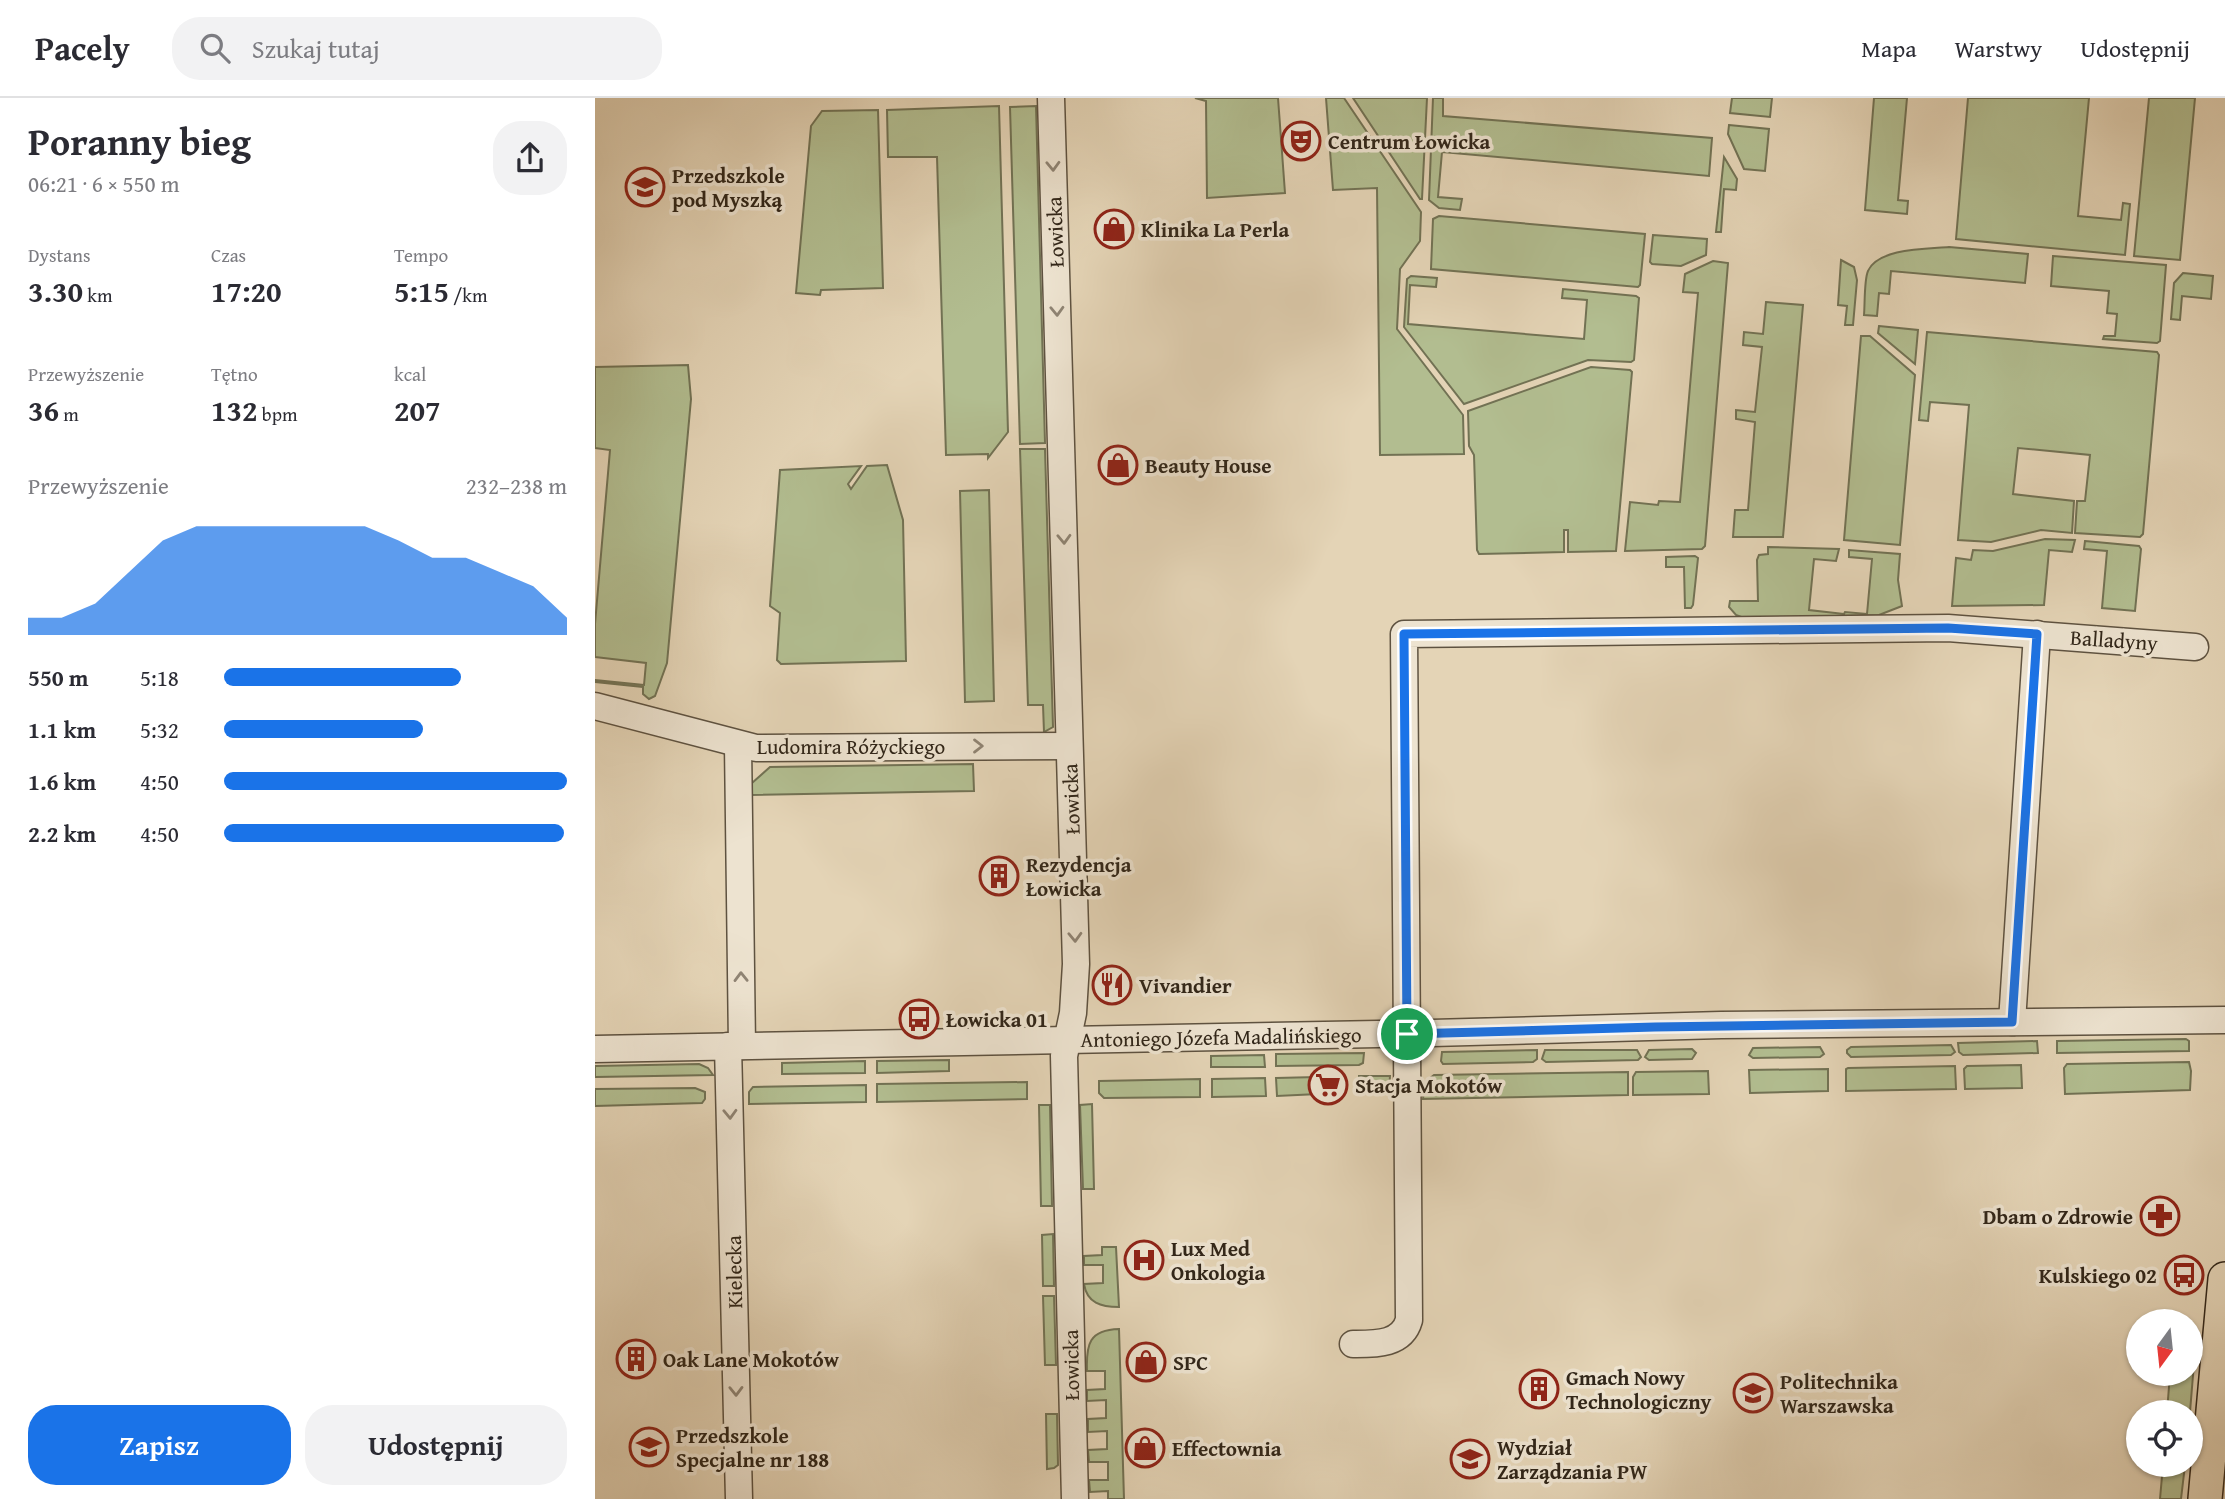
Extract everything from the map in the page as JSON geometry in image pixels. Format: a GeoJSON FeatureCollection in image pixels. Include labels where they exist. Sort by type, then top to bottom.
{"type":"FeatureCollection","features":[{"type":"Feature","properties":{"kind":"main road"},"geometry":{"type":"LineString","coordinates":[[2205,1499],[2225,1279]]}},
{"type":"Feature","properties":{"kind":"street","name":"Łowicka"},"geometry":{"type":"LineString","coordinates":[[1051,98],[1076,964],[1073,1013],[1064,1056],[1075,1499]]}},
{"type":"Feature","properties":{"kind":"street","name":"Balladyny"},"geometry":{"type":"LineString","coordinates":[[1407,1034],[1404,634],[1948,628],[2195,647]]}},
{"type":"Feature","properties":{"kind":"street"},"geometry":{"type":"LineString","coordinates":[[2012,1022],[2037,634]]}},
{"type":"Feature","properties":{"kind":"street","name":"Ludomira Różyckiego"},"geometry":{"type":"LineString","coordinates":[[595,706],[756,748],[1069,746]]}},
{"type":"Feature","properties":{"kind":"street","name":"Kielecka"},"geometry":{"type":"LineString","coordinates":[[738,745],[735,1046],[739,1499]]}},
{"type":"Feature","properties":{"kind":"street","name":"Antoniego Józefa Madalińskiego"},"geometry":{"type":"LineString","coordinates":[[595,1049],[1407,1034],[1681,1026],[2225,1020]]}},
{"type":"Feature","properties":{"kind":"street"},"geometry":{"type":"LineString","coordinates":[[1353,1344],[1389,1341],[1400,1336],[1409,1320],[1407,1034]]}},
{"type":"Feature","properties":{"kind":"green space"},"geometry":{"type":"Polygon","coordinates":[[[1195,98],[1278,98],[1285,193],[1207,198],[1206,101],[1195,98]]]}},
{"type":"Feature","properties":{"kind":"green space"},"geometry":{"type":"Polygon","coordinates":[[[1326,98],[1344,98],[1421,212],[1420,241],[1400,269],[1397,329],[1463,415],[1464,454],[1380,455],[1377,188],[1333,190],[1326,98]]]}},
{"type":"Feature","properties":{"kind":"green space"},"geometry":{"type":"Polygon","coordinates":[[[1353,98],[1427,98],[1422,199],[1420,199],[1353,98]]]}},
{"type":"Feature","properties":{"kind":"green space"},"geometry":{"type":"Polygon","coordinates":[[[1433,98],[1443,98],[1443,116],[1712,138],[1709,176],[1442,152],[1438,197],[1462,199],[1460,210],[1439,208],[1429,200],[1433,98]]]}},
{"type":"Feature","properties":{"kind":"green space"},"geometry":{"type":"Polygon","coordinates":[[[1732,98],[1772,98],[1770,117],[1730,113],[1732,98]]]}},
{"type":"Feature","properties":{"kind":"green space"},"geometry":{"type":"Polygon","coordinates":[[[1874,98],[1907,98],[1898,200],[1908,201],[1907,214],[1865,210],[1874,98]]]}},
{"type":"Feature","properties":{"kind":"green space"},"geometry":{"type":"Polygon","coordinates":[[[1968,98],[2089,98],[2078,216],[2121,220],[2123,203],[2130,204],[2125,255],[1956,239],[1968,98]]]}},
{"type":"Feature","properties":{"kind":"green space"},"geometry":{"type":"Polygon","coordinates":[[[2149,98],[2195,98],[2180,260],[2134,256],[2149,98]]]}},
{"type":"Feature","properties":{"kind":"green space"},"geometry":{"type":"Polygon","coordinates":[[[999,106],[1008,432],[988,458],[988,454],[946,455],[937,157],[888,157],[887,110],[999,106]]]}},
{"type":"Feature","properties":{"kind":"green space"},"geometry":{"type":"Polygon","coordinates":[[[1036,106],[1045,443],[1020,444],[1010,107],[1036,106]]]}},
{"type":"Feature","properties":{"kind":"green space"},"geometry":{"type":"Polygon","coordinates":[[[878,110],[883,288],[821,290],[820,295],[796,293],[811,126],[822,111],[878,110]]]}},
{"type":"Feature","properties":{"kind":"green space"},"geometry":{"type":"Polygon","coordinates":[[[1729,125],[1769,129],[1765,171],[1744,169],[1728,134],[1729,125]]]}},
{"type":"Feature","properties":{"kind":"green space"},"geometry":{"type":"Polygon","coordinates":[[[1724,157],[1737,179],[1736,190],[1724,189],[1721,232],[1716,232],[1724,157]]]}},
{"type":"Feature","properties":{"kind":"green space"},"geometry":{"type":"Polygon","coordinates":[[[1439,216],[1645,234],[1640,285],[1638,287],[1431,269],[1433,219],[1439,216]]]}},
{"type":"Feature","properties":{"kind":"green space"},"geometry":{"type":"Polygon","coordinates":[[[1653,235],[1707,239],[1706,255],[1681,266],[1652,264],[1653,235]]]}},
{"type":"Feature","properties":{"kind":"green space"},"geometry":{"type":"Polygon","coordinates":[[[1949,247],[2028,254],[2025,283],[1891,271],[1889,294],[1879,293],[1877,316],[1864,315],[1865,286],[1873,263],[1904,251],[1949,247]]]}},
{"type":"Feature","properties":{"kind":"green space"},"geometry":{"type":"Polygon","coordinates":[[[2053,256],[2166,265],[2160,341],[2157,343],[2103,339],[2104,336],[2115,336],[2117,314],[2107,313],[2109,291],[2051,286],[2053,256]]]}},
{"type":"Feature","properties":{"kind":"green space"},"geometry":{"type":"Polygon","coordinates":[[[1841,260],[1854,267],[1857,280],[1853,325],[1845,325],[1847,306],[1838,305],[1841,260]]]}},
{"type":"Feature","properties":{"kind":"green space"},"geometry":{"type":"Polygon","coordinates":[[[1713,261],[1728,263],[1705,546],[1702,549],[1625,551],[1630,502],[1658,505],[1659,501],[1680,502],[1698,293],[1683,292],[1685,274],[1713,261]]]}},
{"type":"Feature","properties":{"kind":"green space"},"geometry":{"type":"Polygon","coordinates":[[[2183,273],[2213,276],[2211,299],[2182,296],[2180,320],[2171,319],[2174,283],[2183,273]]]}},
{"type":"Feature","properties":{"kind":"green space"},"geometry":{"type":"Polygon","coordinates":[[[1411,276],[1437,278],[1436,287],[1410,285],[1408,324],[1584,339],[1587,300],[1562,298],[1563,289],[1636,296],[1639,298],[1634,360],[1588,360],[1464,404],[1404,327],[1407,279],[1411,276]]]}},
{"type":"Feature","properties":{"kind":"green space"},"geometry":{"type":"Polygon","coordinates":[[[1766,302],[1803,305],[1783,537],[1733,537],[1735,510],[1748,510],[1755,422],[1736,419],[1736,410],[1755,412],[1762,347],[1743,345],[1744,332],[1763,334],[1766,302]]]}},
{"type":"Feature","properties":{"kind":"green space"},"geometry":{"type":"Polygon","coordinates":[[[1879,326],[1918,330],[1915,364],[1878,333],[1879,326]]]}},
{"type":"Feature","properties":{"kind":"green space"},"geometry":{"type":"Polygon","coordinates":[[[1927,332],[2157,352],[2159,355],[2143,534],[2140,537],[2075,533],[2077,501],[2085,501],[2090,455],[2018,448],[2013,494],[2074,501],[2072,533],[2041,530],[1991,542],[1958,540],[1969,405],[1930,402],[1928,421],[1919,420],[1927,332]]]}},
{"type":"Feature","properties":{"kind":"green space"},"geometry":{"type":"Polygon","coordinates":[[[1861,336],[1870,336],[1915,375],[1900,545],[1844,540],[1861,336]]]}},
{"type":"Feature","properties":{"kind":"green space"},"geometry":{"type":"Polygon","coordinates":[[[688,365],[691,399],[667,663],[655,696],[649,699],[643,694],[643,687],[595,682],[644,685],[646,663],[595,657],[595,624],[610,450],[595,448],[595,367],[688,365]]]}},
{"type":"Feature","properties":{"kind":"green space"},"geometry":{"type":"Polygon","coordinates":[[[1591,367],[1632,372],[1616,551],[1568,552],[1568,530],[1564,530],[1564,552],[1479,554],[1474,455],[1469,446],[1468,411],[1591,367]]]}},
{"type":"Feature","properties":{"kind":"green space"},"geometry":{"type":"Polygon","coordinates":[[[1020,449],[1045,449],[1053,727],[1044,732],[1043,705],[1028,705],[1020,449]]]}},
{"type":"Feature","properties":{"kind":"green space"},"geometry":{"type":"Polygon","coordinates":[[[887,465],[903,520],[906,661],[781,664],[777,660],[780,613],[770,606],[780,470],[861,466],[848,484],[851,489],[867,466],[887,465]]]}},
{"type":"Feature","properties":{"kind":"green space"},"geometry":{"type":"Polygon","coordinates":[[[989,490],[994,701],[965,702],[960,491],[989,490]]]}},
{"type":"Feature","properties":{"kind":"green space"},"geometry":{"type":"Polygon","coordinates":[[[2045,539],[2075,540],[2072,552],[2049,550],[2044,605],[1952,606],[1956,558],[1971,560],[1973,550],[1993,551],[2045,539]]]}},
{"type":"Feature","properties":{"kind":"green space"},"geometry":{"type":"Polygon","coordinates":[[[2085,541],[2139,546],[2141,549],[2135,611],[2102,608],[2107,551],[2084,549],[2085,541]]]}},
{"type":"Feature","properties":{"kind":"green space"},"geometry":{"type":"Polygon","coordinates":[[[1768,547],[1839,549],[1836,561],[1814,559],[1809,610],[1844,614],[1867,614],[1872,559],[1849,557],[1849,550],[1900,554],[1898,580],[1902,606],[1879,615],[1744,618],[1736,615],[1729,607],[1730,601],[1758,601],[1757,560],[1759,555],[1768,554],[1768,547]]]}},
{"type":"Feature","properties":{"kind":"green space"},"geometry":{"type":"Polygon","coordinates":[[[1666,557],[1698,558],[1693,605],[1691,608],[1685,608],[1684,567],[1666,567],[1666,557]]]}},
{"type":"Feature","properties":{"kind":"green space"},"geometry":{"type":"Polygon","coordinates":[[[973,764],[974,791],[751,795],[752,783],[770,767],[973,764]]]}},
{"type":"Feature","properties":{"kind":"green space"},"geometry":{"type":"Polygon","coordinates":[[[2037,1041],[2038,1053],[1963,1055],[1959,1052],[1958,1043],[2037,1041]]]}},
{"type":"Feature","properties":{"kind":"green space"},"geometry":{"type":"Polygon","coordinates":[[[2057,1041],[2189,1041],[2189,1051],[2057,1053],[2057,1041]]]}},
{"type":"Feature","properties":{"kind":"green space"},"geometry":{"type":"Polygon","coordinates":[[[1951,1045],[1955,1052],[1951,1055],[1851,1057],[1847,1053],[1851,1047],[1951,1045]]]}},
{"type":"Feature","properties":{"kind":"green space"},"geometry":{"type":"Polygon","coordinates":[[[1820,1047],[1824,1054],[1820,1057],[1753,1058],[1749,1055],[1753,1048],[1820,1047]]]}},
{"type":"Feature","properties":{"kind":"green space"},"geometry":{"type":"Polygon","coordinates":[[[1692,1049],[1696,1053],[1692,1059],[1649,1060],[1645,1057],[1649,1050],[1692,1049]]]}},
{"type":"Feature","properties":{"kind":"green space"},"geometry":{"type":"Polygon","coordinates":[[[1537,1050],[1537,1059],[1533,1062],[1443,1064],[1441,1061],[1442,1052],[1537,1050]]]}},
{"type":"Feature","properties":{"kind":"green space"},"geometry":{"type":"Polygon","coordinates":[[[1545,1050],[1637,1050],[1641,1057],[1638,1060],[1546,1062],[1542,1059],[1545,1050]]]}},
{"type":"Feature","properties":{"kind":"green space"},"geometry":{"type":"Polygon","coordinates":[[[1364,1053],[1363,1063],[1359,1065],[1276,1066],[1276,1054],[1364,1053]]]}},
{"type":"Feature","properties":{"kind":"green space"},"geometry":{"type":"Polygon","coordinates":[[[1264,1055],[1265,1067],[1211,1067],[1211,1056],[1264,1055]]]}},
{"type":"Feature","properties":{"kind":"green space"},"geometry":{"type":"Polygon","coordinates":[[[949,1060],[949,1071],[877,1073],[877,1061],[949,1060]]]}},
{"type":"Feature","properties":{"kind":"green space"},"geometry":{"type":"Polygon","coordinates":[[[865,1061],[865,1073],[782,1074],[782,1063],[865,1061]]]}},
{"type":"Feature","properties":{"kind":"green space"},"geometry":{"type":"Polygon","coordinates":[[[2189,1062],[2190,1090],[2065,1094],[2064,1068],[2067,1064],[2189,1062]]]}},
{"type":"Feature","properties":{"kind":"green space"},"geometry":{"type":"Polygon","coordinates":[[[699,1064],[708,1068],[713,1075],[595,1077],[595,1066],[699,1064]]]}},
{"type":"Feature","properties":{"kind":"green space"},"geometry":{"type":"Polygon","coordinates":[[[2021,1065],[2022,1088],[1965,1089],[1964,1069],[1967,1066],[2021,1065]]]}},
{"type":"Feature","properties":{"kind":"green space"},"geometry":{"type":"Polygon","coordinates":[[[1955,1066],[1956,1089],[1846,1091],[1848,1068],[1955,1066]]]}},
{"type":"Feature","properties":{"kind":"green space"},"geometry":{"type":"Polygon","coordinates":[[[1828,1069],[1828,1091],[1750,1093],[1749,1070],[1828,1069]]]}},
{"type":"Feature","properties":{"kind":"green space"},"geometry":{"type":"Polygon","coordinates":[[[1708,1071],[1709,1094],[1633,1095],[1633,1077],[1636,1072],[1708,1071]]]}},
{"type":"Feature","properties":{"kind":"green space"},"geometry":{"type":"Polygon","coordinates":[[[1628,1072],[1628,1095],[1423,1099],[1425,1082],[1434,1075],[1628,1072]]]}},
{"type":"Feature","properties":{"kind":"green space"},"geometry":{"type":"Polygon","coordinates":[[[1359,1076],[1390,1076],[1389,1090],[1384,1093],[1359,1094],[1359,1076]]]}},
{"type":"Feature","properties":{"kind":"green space"},"geometry":{"type":"Polygon","coordinates":[[[1317,1077],[1318,1094],[1277,1096],[1276,1078],[1317,1077]]]}},
{"type":"Feature","properties":{"kind":"green space"},"geometry":{"type":"Polygon","coordinates":[[[1265,1078],[1266,1096],[1212,1097],[1212,1079],[1265,1078]]]}},
{"type":"Feature","properties":{"kind":"green space"},"geometry":{"type":"Polygon","coordinates":[[[1200,1079],[1200,1097],[1104,1098],[1099,1093],[1099,1081],[1200,1079]]]}},
{"type":"Feature","properties":{"kind":"green space"},"geometry":{"type":"Polygon","coordinates":[[[1027,1082],[1027,1099],[877,1102],[877,1084],[1027,1082]]]}},
{"type":"Feature","properties":{"kind":"green space"},"geometry":{"type":"Polygon","coordinates":[[[866,1085],[866,1102],[749,1104],[749,1092],[753,1087],[866,1085]]]}},
{"type":"Feature","properties":{"kind":"green space"},"geometry":{"type":"Polygon","coordinates":[[[695,1088],[705,1092],[702,1103],[595,1106],[595,1089],[695,1088]]]}},
{"type":"Feature","properties":{"kind":"green space"},"geometry":{"type":"Polygon","coordinates":[[[1092,1104],[1094,1189],[1083,1189],[1080,1105],[1092,1104]]]}},
{"type":"Feature","properties":{"kind":"green space"},"geometry":{"type":"Polygon","coordinates":[[[1039,1105],[1050,1105],[1052,1206],[1041,1206],[1039,1105]]]}},
{"type":"Feature","properties":{"kind":"green space"},"geometry":{"type":"Polygon","coordinates":[[[1053,1234],[1054,1286],[1043,1286],[1042,1235],[1053,1234]]]}},
{"type":"Feature","properties":{"kind":"green space"},"geometry":{"type":"Polygon","coordinates":[[[1102,1247],[1116,1247],[1119,1307],[1096,1303],[1088,1296],[1084,1284],[1103,1283],[1103,1265],[1084,1265],[1084,1256],[1102,1255],[1102,1247]]]}},
{"type":"Feature","properties":{"kind":"green space"},"geometry":{"type":"Polygon","coordinates":[[[1043,1296],[1054,1296],[1056,1365],[1045,1365],[1043,1296]]]}},
{"type":"Feature","properties":{"kind":"green space"},"geometry":{"type":"Polygon","coordinates":[[[1119,1329],[1124,1499],[1108,1499],[1108,1491],[1090,1492],[1089,1480],[1108,1480],[1108,1462],[1089,1462],[1088,1450],[1107,1449],[1107,1431],[1088,1432],[1088,1419],[1106,1418],[1106,1400],[1087,1401],[1087,1390],[1105,1389],[1105,1371],[1087,1371],[1087,1353],[1095,1336],[1101,1332],[1119,1329]]]}},
{"type":"Feature","properties":{"kind":"green space"},"geometry":{"type":"Polygon","coordinates":[[[2169,1386],[2192,1386],[2191,1400],[2168,1400],[2169,1386]]]}},
{"type":"Feature","properties":{"kind":"green space"},"geometry":{"type":"Polygon","coordinates":[[[1046,1414],[1057,1414],[1058,1465],[1047,1469],[1046,1414]]]}},
{"type":"Feature","properties":{"kind":"green space"},"geometry":{"type":"Polygon","coordinates":[[[2162,1477],[2184,1477],[2181,1499],[2160,1499],[2162,1477]]]}},
{"type":"Feature","properties":{"kind":"place","name":"Centrum Łowicka"},"geometry":{"type":"Point","coordinates":[1301,141]}},
{"type":"Feature","properties":{"kind":"place","name":"Przedszkole pod Myszką"},"geometry":{"type":"Point","coordinates":[645,187]}},
{"type":"Feature","properties":{"kind":"place","name":"Klinika La Perla"},"geometry":{"type":"Point","coordinates":[1114,229]}},
{"type":"Feature","properties":{"kind":"place","name":"Beauty House"},"geometry":{"type":"Point","coordinates":[1118,465]}},
{"type":"Feature","properties":{"kind":"place","name":"Rezydencja Łowicka"},"geometry":{"type":"Point","coordinates":[999,876]}},
{"type":"Feature","properties":{"kind":"place","name":"Vivandier"},"geometry":{"type":"Point","coordinates":[1112,985]}},
{"type":"Feature","properties":{"kind":"place","name":"Łowicka 01"},"geometry":{"type":"Point","coordinates":[919,1019]}},
{"type":"Feature","properties":{"kind":"place","name":"Stacja Mokotów"},"geometry":{"type":"Point","coordinates":[1328,1085]}},
{"type":"Feature","properties":{"kind":"place","name":"Dbam o Zdrowie"},"geometry":{"type":"Point","coordinates":[2160,1216]}},
{"type":"Feature","properties":{"kind":"place","name":"Lux Med Onkologia"},"geometry":{"type":"Point","coordinates":[1144,1260]}},
{"type":"Feature","properties":{"kind":"place","name":"Kulskiego 02"},"geometry":{"type":"Point","coordinates":[2184,1275]}},
{"type":"Feature","properties":{"kind":"place","name":"Oak Lane Mokotów"},"geometry":{"type":"Point","coordinates":[636,1359]}},
{"type":"Feature","properties":{"kind":"place","name":"SPC"},"geometry":{"type":"Point","coordinates":[1146,1362]}},
{"type":"Feature","properties":{"kind":"place","name":"Gmach Nowy Technologiczny"},"geometry":{"type":"Point","coordinates":[1539,1389]}},
{"type":"Feature","properties":{"kind":"place","name":"Politechnika Warszawska"},"geometry":{"type":"Point","coordinates":[1753,1393]}},
{"type":"Feature","properties":{"kind":"place","name":"Przedszkole Specjalne nr 188"},"geometry":{"type":"Point","coordinates":[649,1447]}},
{"type":"Feature","properties":{"kind":"place","name":"Effectownia"},"geometry":{"type":"Point","coordinates":[1145,1448]}},
{"type":"Feature","properties":{"kind":"place","name":"Wydział Zarządzania PW"},"geometry":{"type":"Point","coordinates":[1470,1459]}},
{"type":"Feature","properties":{"kind":"route"},"geometry":{"type":"LineString","coordinates":[[1948,628],[2037,634],[2012,1022],[1407,1034],[1404,634],[1948,628]]}}]}
